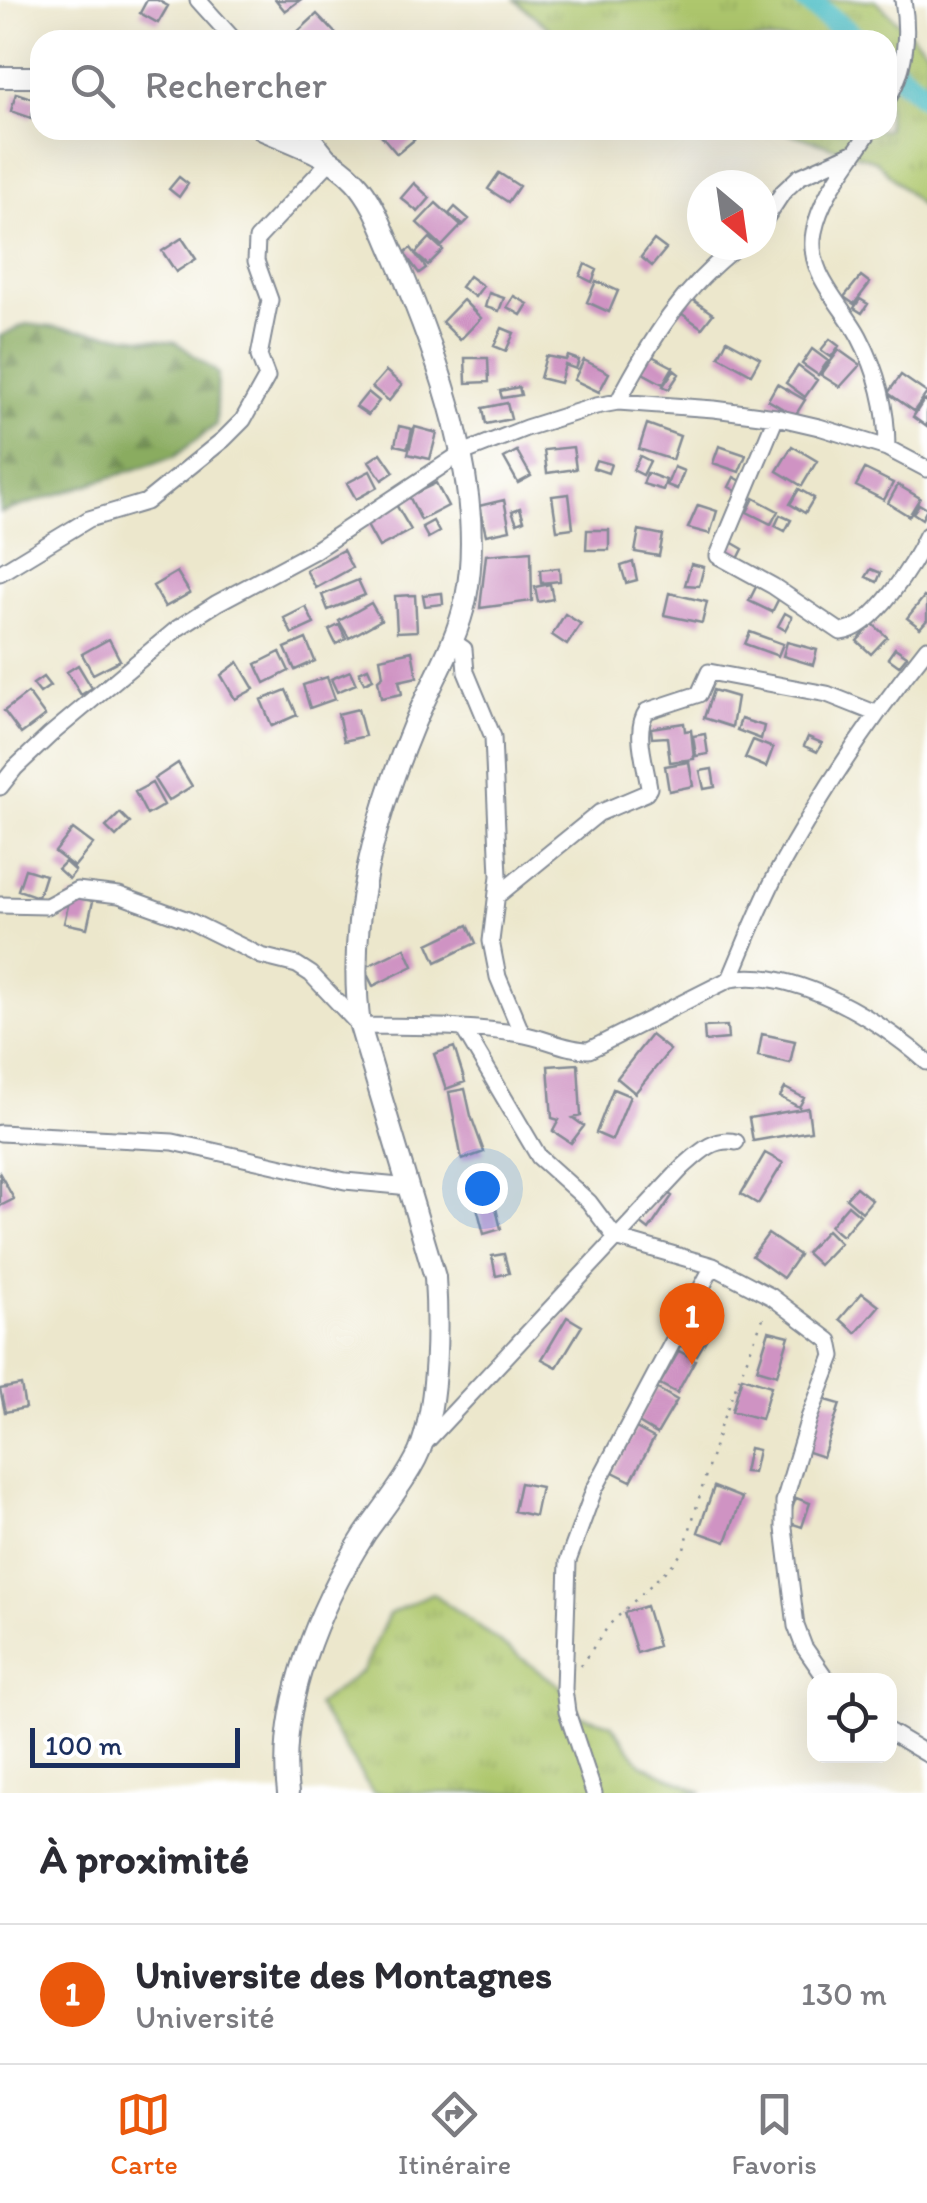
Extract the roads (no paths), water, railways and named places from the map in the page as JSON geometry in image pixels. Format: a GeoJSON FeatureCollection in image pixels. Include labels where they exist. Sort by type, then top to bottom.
{"type":"FeatureCollection","features":[{"type":"Feature","properties":{"kind":"street"},"geometry":{"type":"LineString","coordinates":[[198,0],[225,30]]}},
{"type":"Feature","properties":{"kind":"street"},"geometry":{"type":"LineString","coordinates":[[897,83],[905,51],[904,0]]}},
{"type":"Feature","properties":{"kind":"street"},"geometry":{"type":"LineString","coordinates":[[0,77],[30,77]]}},
{"type":"Feature","properties":{"kind":"street"},"geometry":{"type":"LineString","coordinates":[[286,140],[331,160]]}},
{"type":"Feature","properties":{"kind":"street"},"geometry":{"type":"LineString","coordinates":[[315,140],[366,193],[404,278],[431,348],[460,454],[468,512],[466,599],[384,800],[368,858],[358,925],[356,1001],[360,1026],[435,1277],[434,1378],[422,1446]]}},
{"type":"Feature","properties":{"kind":"street"},"geometry":{"type":"LineString","coordinates":[[862,140],[824,204],[811,250],[820,276],[858,334],[876,374],[887,413],[887,448]]}},
{"type":"Feature","properties":{"kind":"street"},"geometry":{"type":"LineString","coordinates":[[777,201],[799,178],[853,152]]}},
{"type":"Feature","properties":{"kind":"street"},"geometry":{"type":"LineString","coordinates":[[0,573],[89,519],[146,502],[243,420],[267,377],[259,356],[270,300],[254,246],[331,160]]}},
{"type":"Feature","properties":{"kind":"street"},"geometry":{"type":"LineString","coordinates":[[618,402],[666,318],[695,282],[721,260]]}},
{"type":"Feature","properties":{"kind":"street"},"geometry":{"type":"LineString","coordinates":[[0,786],[50,735],[178,628],[312,552],[460,454],[526,428],[618,402],[776,417],[887,448],[927,469]]}},
{"type":"Feature","properties":{"kind":"street"},"geometry":{"type":"LineString","coordinates":[[776,417],[718,556],[774,586],[841,632],[848,632],[858,628],[894,588],[927,534]]}},
{"type":"Feature","properties":{"kind":"street"},"geometry":{"type":"LineString","coordinates":[[452,641],[464,649],[466,672],[493,737],[497,896],[490,940],[498,977],[522,1034]]}},
{"type":"Feature","properties":{"kind":"street"},"geometry":{"type":"LineString","coordinates":[[730,979],[776,876],[836,770],[875,712],[927,648]]}},
{"type":"Feature","properties":{"kind":"street"},"geometry":{"type":"LineString","coordinates":[[497,896],[598,814],[646,793],[649,788],[640,726],[644,715],[696,696],[709,672],[827,694],[875,712]]}},
{"type":"Feature","properties":{"kind":"street"},"geometry":{"type":"LineString","coordinates":[[0,905],[46,906],[78,890],[144,904],[262,956],[297,965],[311,974],[360,1026],[464,1028],[522,1034],[589,1050],[730,979],[750,975],[777,978],[818,992],[882,1029],[927,1062]]}},
{"type":"Feature","properties":{"kind":"street"},"geometry":{"type":"LineString","coordinates":[[464,1028],[539,1157],[589,1202],[616,1238],[713,1266],[772,1298],[834,1348],[784,1502],[796,1626],[804,1647],[822,1673]]}},
{"type":"Feature","properties":{"kind":"street"},"geometry":{"type":"LineString","coordinates":[[0,1133],[173,1142],[344,1180],[410,1187]]}},
{"type":"Feature","properties":{"kind":"street"},"geometry":{"type":"LineString","coordinates":[[288,1793],[286,1744],[295,1688],[332,1596],[360,1542],[422,1446],[683,1167],[708,1146],[727,1140],[736,1142]]}},
{"type":"Feature","properties":{"kind":"street"},"geometry":{"type":"LineString","coordinates":[[594,1793],[564,1688],[568,1561],[577,1530],[627,1426],[713,1266]]}},
{"type":"Feature","properties":{"kind":"street"},"geometry":{"type":"LineString","coordinates":[[897,1736],[927,1754]]}},
{"type":"Feature","properties":{"kind":"waterway"},"geometry":{"type":"LineString","coordinates":[[807,0],[844,30]]}},
{"type":"Feature","properties":{"kind":"waterway"},"geometry":{"type":"LineString","coordinates":[[897,73],[927,97]]}},
{"type":"Feature","properties":{"kind":"place","name":"Universite des Montagnes"},"geometry":{"type":"Point","coordinates":[692,1365]}}]}
